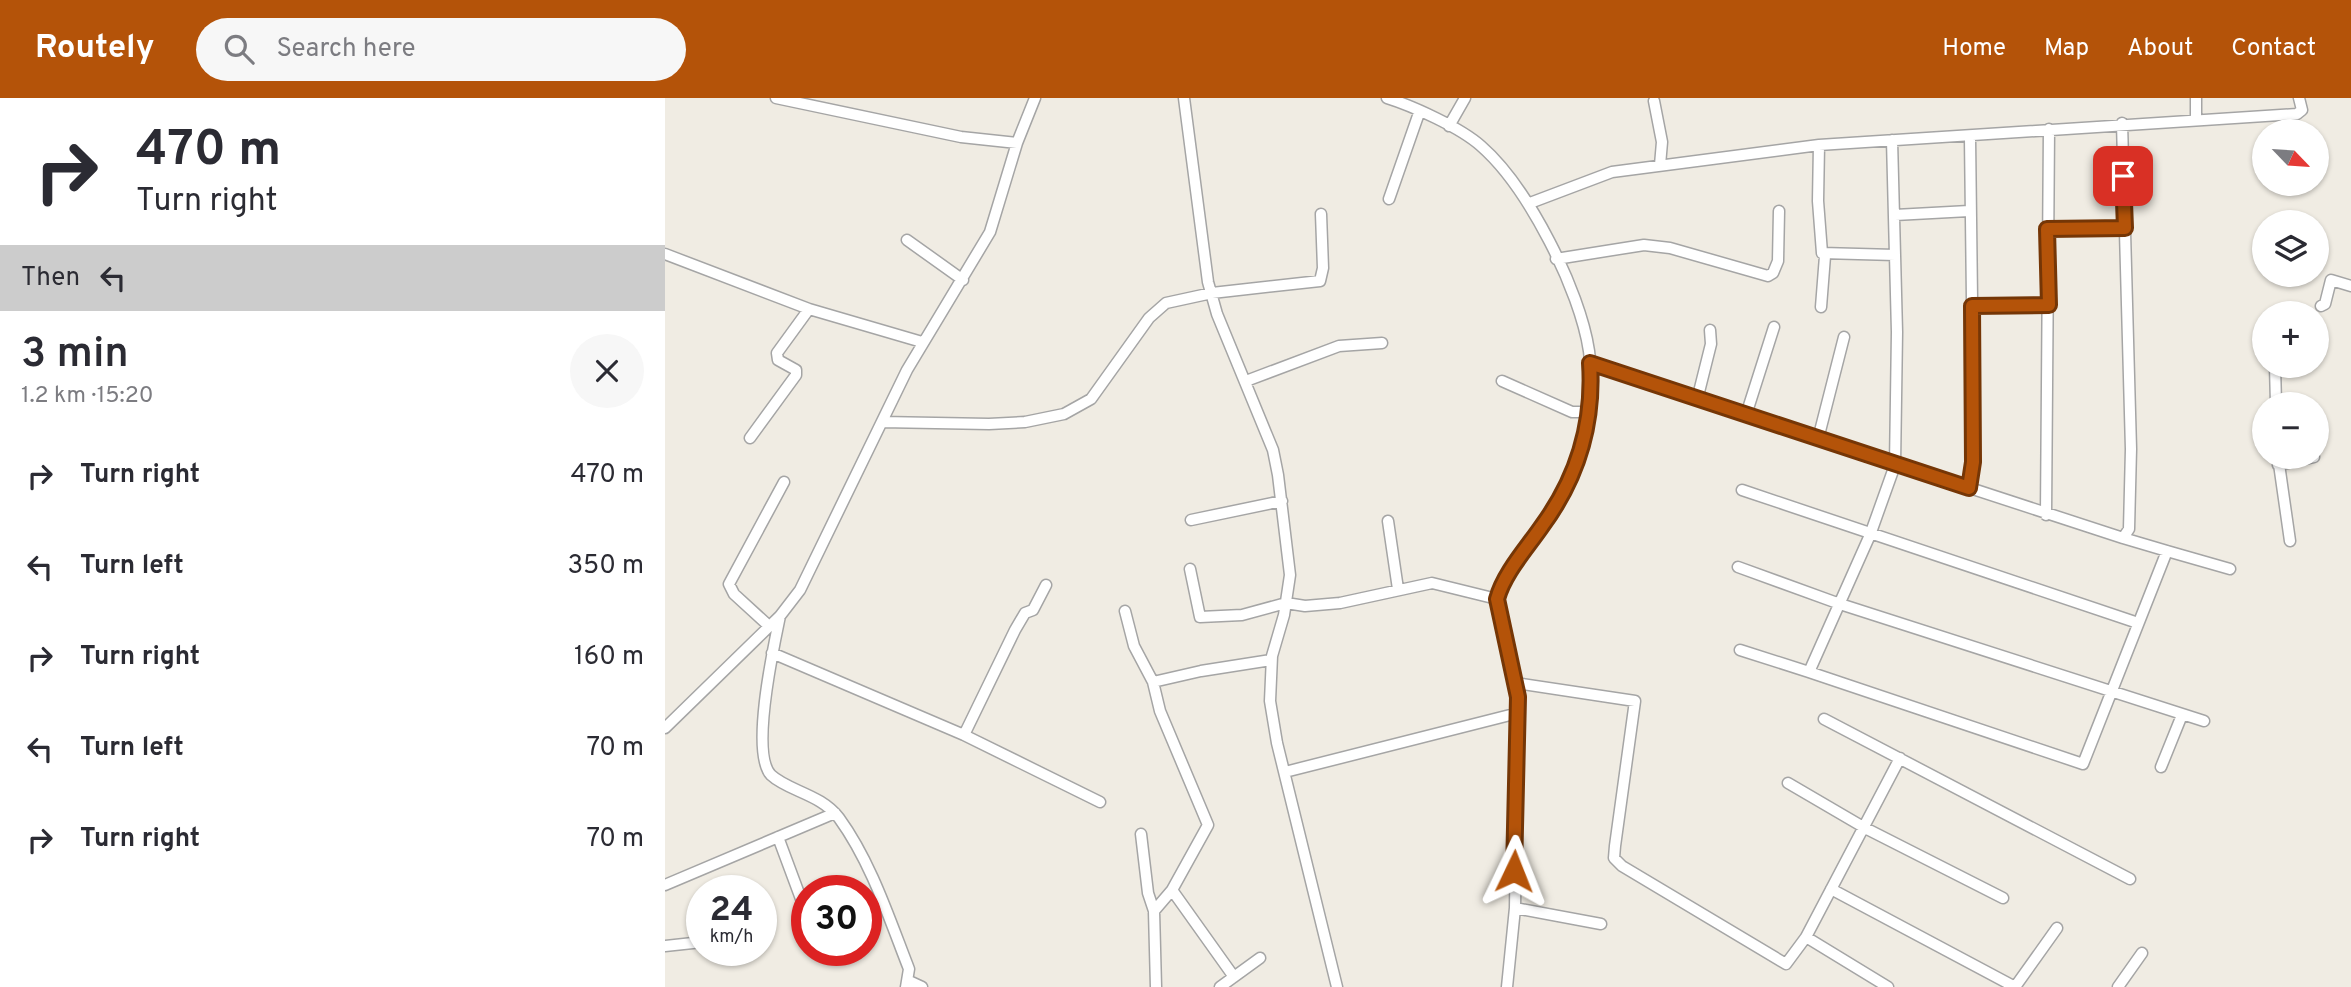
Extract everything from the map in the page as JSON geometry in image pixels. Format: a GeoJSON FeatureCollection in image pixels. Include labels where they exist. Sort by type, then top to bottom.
{"type":"FeatureCollection","features":[{"type":"Feature","properties":{"kind":"street"},"geometry":{"type":"LineString","coordinates":[[776,98],[961,137],[1017,143]]}},
{"type":"Feature","properties":{"kind":"street"},"geometry":{"type":"LineString","coordinates":[[665,728],[780,616],[800,590],[922,342],[963,280],[993,224],[1017,143],[1035,98]]}},
{"type":"Feature","properties":{"kind":"street"},"geometry":{"type":"LineString","coordinates":[[1184,98],[1206,268],[1217,314],[1273,450],[1282,501],[1290,575],[1286,603],[1271,660],[1271,701],[1277,743],[1336,987]]}},
{"type":"Feature","properties":{"kind":"street"},"geometry":{"type":"LineString","coordinates":[[1387,98],[1449,126],[1479,144],[1530,203],[1584,324],[1590,363],[1588,412],[1581,455],[1573,474],[1509,575],[1497,599],[1516,683],[1518,713],[1515,908],[1507,987]]}},
{"type":"Feature","properties":{"kind":"street"},"geometry":{"type":"LineString","coordinates":[[1449,126],[1465,98]]}},
{"type":"Feature","properties":{"kind":"street"},"geometry":{"type":"LineString","coordinates":[[2196,98],[2196,120]]}},
{"type":"Feature","properties":{"kind":"street"},"geometry":{"type":"LineString","coordinates":[[1530,203],[1612,172],[1660,165],[1819,145],[1969,138],[2122,123],[2297,114],[2302,110],[2299,98]]}},
{"type":"Feature","properties":{"kind":"street"},"geometry":{"type":"LineString","coordinates":[[1654,101],[1663,153],[1660,165]]}},
{"type":"Feature","properties":{"kind":"street"},"geometry":{"type":"LineString","coordinates":[[1389,199],[1419,113]]}},
{"type":"Feature","properties":{"kind":"street"},"geometry":{"type":"LineString","coordinates":[[2122,123],[2131,449],[2129,529],[2123,538]]}},
{"type":"Feature","properties":{"kind":"street"},"geometry":{"type":"LineString","coordinates":[[2046,514],[2049,129]]}},
{"type":"Feature","properties":{"kind":"street"},"geometry":{"type":"LineString","coordinates":[[1969,138],[1973,462],[1969,488]]}},
{"type":"Feature","properties":{"kind":"street"},"geometry":{"type":"LineString","coordinates":[[1809,672],[1870,535],[1895,465],[1895,215],[1892,140]]}},
{"type":"Feature","properties":{"kind":"street"},"geometry":{"type":"LineString","coordinates":[[1819,145],[1818,201],[1825,256],[1821,307]]}},
{"type":"Feature","properties":{"kind":"street"},"geometry":{"type":"LineString","coordinates":[[1556,259],[1644,244],[1670,248],[1768,276],[1773,273],[1778,261],[1779,211]]}},
{"type":"Feature","properties":{"kind":"street"},"geometry":{"type":"LineString","coordinates":[[1895,215],[1969,211]]}},
{"type":"Feature","properties":{"kind":"street"},"geometry":{"type":"LineString","coordinates":[[882,422],[989,424],[1025,422],[1064,414],[1091,399],[1157,309],[1175,299],[1320,281],[1323,268],[1321,214]]}},
{"type":"Feature","properties":{"kind":"street"},"geometry":{"type":"LineString","coordinates":[[2047,229],[2125,228]]}},
{"type":"Feature","properties":{"kind":"street"},"geometry":{"type":"LineString","coordinates":[[907,240],[963,280]]}},
{"type":"Feature","properties":{"kind":"street"},"geometry":{"type":"LineString","coordinates":[[665,254],[809,309],[922,342]]}},
{"type":"Feature","properties":{"kind":"street"},"geometry":{"type":"LineString","coordinates":[[1825,256],[1895,255]]}},
{"type":"Feature","properties":{"kind":"street"},"geometry":{"type":"LineString","coordinates":[[2326,301],[2331,280],[2351,285]]}},
{"type":"Feature","properties":{"kind":"street"},"geometry":{"type":"LineString","coordinates":[[1972,306],[2049,305]]}},
{"type":"Feature","properties":{"kind":"street"},"geometry":{"type":"LineString","coordinates":[[750,438],[796,375],[796,370],[778,360],[777,353],[809,309]]}},
{"type":"Feature","properties":{"kind":"street"},"geometry":{"type":"LineString","coordinates":[[1746,415],[1774,327]]}},
{"type":"Feature","properties":{"kind":"street"},"geometry":{"type":"LineString","coordinates":[[1697,400],[1711,345],[1710,330]]}},
{"type":"Feature","properties":{"kind":"street"},"geometry":{"type":"LineString","coordinates":[[1818,439],[1845,337]]}},
{"type":"Feature","properties":{"kind":"street"},"geometry":{"type":"LineString","coordinates":[[1246,381],[1339,346],[1381,342]]}},
{"type":"Feature","properties":{"kind":"street"},"geometry":{"type":"LineString","coordinates":[[1590,363],[2046,514],[2230,569]]}},
{"type":"Feature","properties":{"kind":"street"},"geometry":{"type":"LineString","coordinates":[[1502,381],[1572,412],[1588,412]]}},
{"type":"Feature","properties":{"kind":"street"},"geometry":{"type":"LineString","coordinates":[[2279,469],[2290,541]]}},
{"type":"Feature","properties":{"kind":"street"},"geometry":{"type":"LineString","coordinates":[[769,626],[734,594],[729,584],[784,482]]}},
{"type":"Feature","properties":{"kind":"street"},"geometry":{"type":"LineString","coordinates":[[1742,490],[2138,623]]}},
{"type":"Feature","properties":{"kind":"street"},"geometry":{"type":"LineString","coordinates":[[1191,520],[1282,501]]}},
{"type":"Feature","properties":{"kind":"street"},"geometry":{"type":"LineString","coordinates":[[1388,521],[1398,589]]}},
{"type":"Feature","properties":{"kind":"street"},"geometry":{"type":"LineString","coordinates":[[1740,650],[2083,764],[2167,551]]}},
{"type":"Feature","properties":{"kind":"street"},"geometry":{"type":"LineString","coordinates":[[1738,567],[1840,604],[2204,721]]}},
{"type":"Feature","properties":{"kind":"street"},"geometry":{"type":"LineString","coordinates":[[1190,569],[1200,617],[1242,615],[1286,603],[1305,606],[1340,603],[1432,583],[1497,599]]}},
{"type":"Feature","properties":{"kind":"street"},"geometry":{"type":"LineString","coordinates":[[964,735],[1020,622],[1025,613],[1033,610],[1047,585]]}},
{"type":"Feature","properties":{"kind":"street"},"geometry":{"type":"LineString","coordinates":[[1125,611],[1134,646],[1153,682],[1160,711],[1208,825],[1172,890],[1154,911]]}},
{"type":"Feature","properties":{"kind":"street"},"geometry":{"type":"LineString","coordinates":[[780,616],[772,653],[762,742],[768,768],[772,775],[815,798],[835,813],[864,861],[909,969],[908,984],[922,987]]}},
{"type":"Feature","properties":{"kind":"street"},"geometry":{"type":"LineString","coordinates":[[772,653],[964,735],[1100,802]]}},
{"type":"Feature","properties":{"kind":"street"},"geometry":{"type":"LineString","coordinates":[[1153,682],[1271,660]]}},
{"type":"Feature","properties":{"kind":"street"},"geometry":{"type":"LineString","coordinates":[[1516,683],[1635,701],[1614,858],[1622,866],[1786,964],[1806,937],[1900,758]]}},
{"type":"Feature","properties":{"kind":"street"},"geometry":{"type":"LineString","coordinates":[[1285,772],[1518,713]]}},
{"type":"Feature","properties":{"kind":"street"},"geometry":{"type":"LineString","coordinates":[[2161,767],[2182,715]]}},
{"type":"Feature","properties":{"kind":"street"},"geometry":{"type":"LineString","coordinates":[[1824,719],[2130,879]]}},
{"type":"Feature","properties":{"kind":"street"},"geometry":{"type":"LineString","coordinates":[[1788,783],[1798,792],[1865,828],[2003,898]]}},
{"type":"Feature","properties":{"kind":"street"},"geometry":{"type":"LineString","coordinates":[[665,885],[835,813]]}},
{"type":"Feature","properties":{"kind":"street"},"geometry":{"type":"LineString","coordinates":[[1141,834],[1148,893],[1154,911],[1156,987]]}},
{"type":"Feature","properties":{"kind":"street"},"geometry":{"type":"LineString","coordinates":[[778,837],[792,875]]}},
{"type":"Feature","properties":{"kind":"street"},"geometry":{"type":"LineString","coordinates":[[1831,889],[2015,987],[2057,928]]}},
{"type":"Feature","properties":{"kind":"street"},"geometry":{"type":"LineString","coordinates":[[1172,890],[1234,977]]}},
{"type":"Feature","properties":{"kind":"street"},"geometry":{"type":"LineString","coordinates":[[1515,908],[1601,924]]}},
{"type":"Feature","properties":{"kind":"street"},"geometry":{"type":"LineString","coordinates":[[1806,937],[1888,987]]}},
{"type":"Feature","properties":{"kind":"street"},"geometry":{"type":"LineString","coordinates":[[665,946],[686,944]]}},
{"type":"Feature","properties":{"kind":"street"},"geometry":{"type":"LineString","coordinates":[[2119,987],[2142,953]]}},
{"type":"Feature","properties":{"kind":"street"},"geometry":{"type":"LineString","coordinates":[[1220,987],[1260,958]]}},
{"type":"Feature","properties":{"kind":"route"},"geometry":{"type":"LineString","coordinates":[[1514,871],[1518,802],[1518,697],[1514,668],[1497,599],[1524,551],[1561,496],[1581,455],[1587,429],[1590,363],[1661,389],[1969,488],[1973,462],[1972,306],[2049,305],[2047,229],[2125,228],[2123,176]]}}]}
